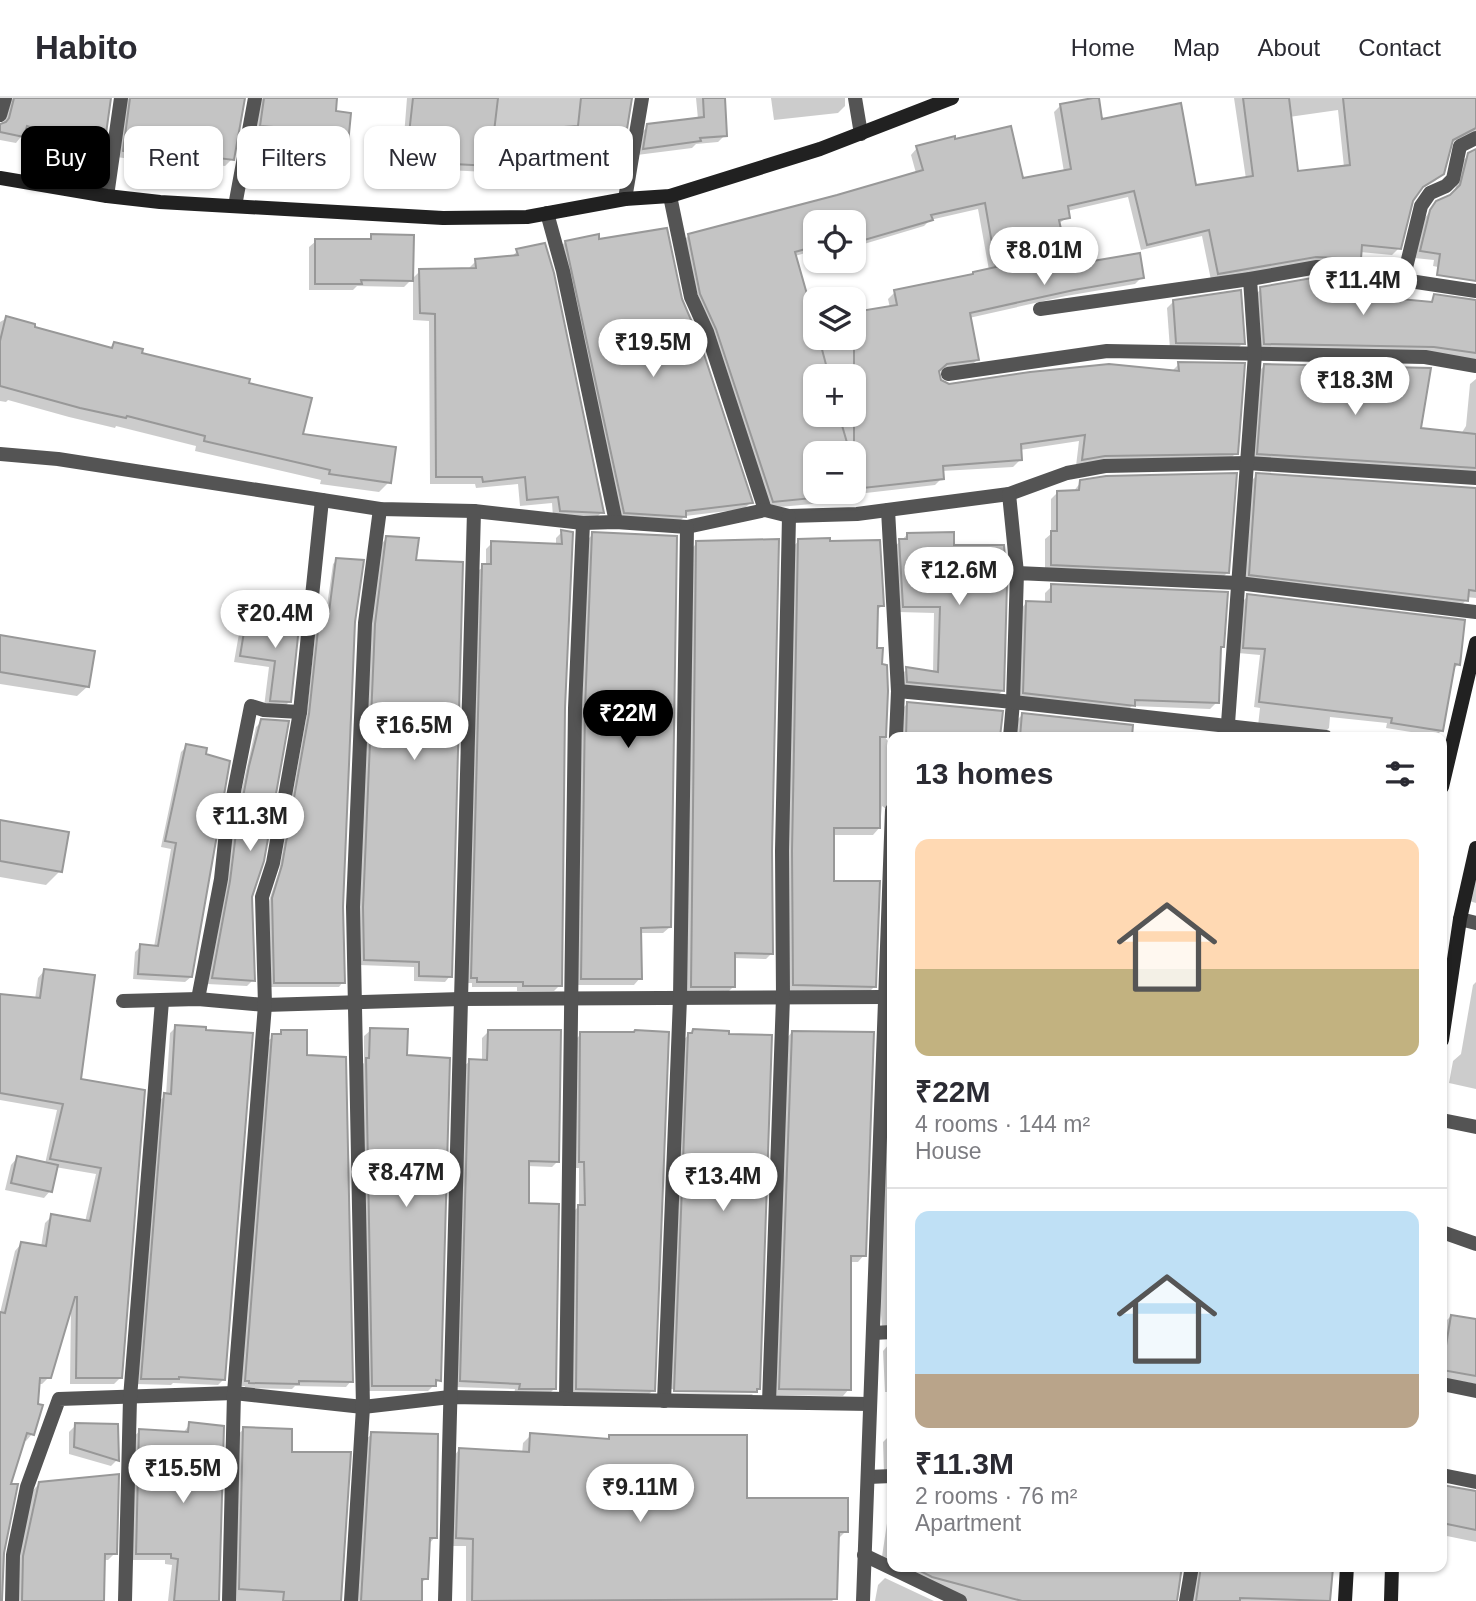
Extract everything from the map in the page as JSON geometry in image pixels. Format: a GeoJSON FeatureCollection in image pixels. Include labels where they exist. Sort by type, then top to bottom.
{"type":"FeatureCollection","features":[{"type":"Feature","properties":{"kind":"main road"},"geometry":{"type":"LineString","coordinates":[[0,177],[107,196],[235,206],[443,218],[527,217],[625,199],[670,196],[820,149],[943,100]]}},
{"type":"Feature","properties":{"kind":"main road"},"geometry":{"type":"LineString","coordinates":[[1447,747],[1476,643]]}},
{"type":"Feature","properties":{"kind":"main road"},"geometry":{"type":"LineString","coordinates":[[1447,1006],[1460,919],[1476,848]]}},
{"type":"Feature","properties":{"kind":"main road"},"geometry":{"type":"LineString","coordinates":[[1345,1601],[1347,1572]]}},
{"type":"Feature","properties":{"kind":"main road"},"geometry":{"type":"LineString","coordinates":[[1391,1601],[1392,1572]]}},
{"type":"Feature","properties":{"kind":"street"},"geometry":{"type":"LineString","coordinates":[[0,115],[5,98]]}},
{"type":"Feature","properties":{"kind":"street"},"geometry":{"type":"LineString","coordinates":[[107,196],[121,98]]}},
{"type":"Feature","properties":{"kind":"street"},"geometry":{"type":"LineString","coordinates":[[235,206],[255,98]]}},
{"type":"Feature","properties":{"kind":"street"},"geometry":{"type":"LineString","coordinates":[[625,199],[642,98]]}},
{"type":"Feature","properties":{"kind":"street"},"geometry":{"type":"LineString","coordinates":[[855,98],[861,134]]}},
{"type":"Feature","properties":{"kind":"street"},"geometry":{"type":"LineString","coordinates":[[1403,280],[1421,206],[1430,193],[1446,186],[1452,179],[1460,146],[1476,138]]}},
{"type":"Feature","properties":{"kind":"street"},"geometry":{"type":"LineString","coordinates":[[670,196],[691,296],[707,332],[765,510]]}},
{"type":"Feature","properties":{"kind":"street"},"geometry":{"type":"LineString","coordinates":[[547,213],[563,271],[616,522]]}},
{"type":"Feature","properties":{"kind":"street"},"geometry":{"type":"LineString","coordinates":[[1040,309],[1317,267],[1357,268],[1403,280],[1476,290]]}},
{"type":"Feature","properties":{"kind":"street"},"geometry":{"type":"LineString","coordinates":[[898,691],[1013,702],[1228,731],[1255,354],[1250,279]]}},
{"type":"Feature","properties":{"kind":"street"},"geometry":{"type":"LineString","coordinates":[[948,373],[1107,351],[1425,357],[1476,366]]}},
{"type":"Feature","properties":{"kind":"street"},"geometry":{"type":"LineString","coordinates":[[0,454],[58,459],[380,509],[474,511],[583,523],[616,522],[687,527],[765,510],[789,516],[857,514],[1009,494],[1068,473],[1105,466],[1247,463],[1476,478]]}},
{"type":"Feature","properties":{"kind":"street"},"geometry":{"type":"LineString","coordinates":[[1009,494],[1017,573],[1010,732]]}},
{"type":"Feature","properties":{"kind":"street"},"geometry":{"type":"LineString","coordinates":[[229,1601],[234,1393],[265,1005],[262,897],[273,863],[300,712],[322,500]]}},
{"type":"Feature","properties":{"kind":"street"},"geometry":{"type":"LineString","coordinates":[[351,1601],[363,1407],[353,907],[365,623],[380,509]]}},
{"type":"Feature","properties":{"kind":"street"},"geometry":{"type":"LineString","coordinates":[[888,510],[898,691],[896,732]]}},
{"type":"Feature","properties":{"kind":"street"},"geometry":{"type":"LineString","coordinates":[[445,1601],[474,511]]}},
{"type":"Feature","properties":{"kind":"street"},"geometry":{"type":"LineString","coordinates":[[769,1402],[783,997],[782,852],[789,516]]}},
{"type":"Feature","properties":{"kind":"street"},"geometry":{"type":"LineString","coordinates":[[566,1399],[575,708],[583,523]]}},
{"type":"Feature","properties":{"kind":"street"},"geometry":{"type":"LineString","coordinates":[[664,1401],[680,998],[687,527]]}},
{"type":"Feature","properties":{"kind":"street"},"geometry":{"type":"LineString","coordinates":[[1017,573],[1238,583],[1476,612]]}},
{"type":"Feature","properties":{"kind":"street"},"geometry":{"type":"LineString","coordinates":[[198,999],[221,879],[226,832],[251,706],[264,710],[300,712]]}},
{"type":"Feature","properties":{"kind":"street"},"geometry":{"type":"LineString","coordinates":[[1460,919],[1476,923]]}},
{"type":"Feature","properties":{"kind":"street"},"geometry":{"type":"LineString","coordinates":[[863,1601],[873,1333],[887,1109],[884,997],[887,927]]}},
{"type":"Feature","properties":{"kind":"street"},"geometry":{"type":"LineString","coordinates":[[122,1001],[198,999],[265,1005],[461,999],[884,997]]}},
{"type":"Feature","properties":{"kind":"street"},"geometry":{"type":"LineString","coordinates":[[125,1601],[130,1398],[162,1001]]}},
{"type":"Feature","properties":{"kind":"street"},"geometry":{"type":"LineString","coordinates":[[1447,1121],[1476,1127]]}},
{"type":"Feature","properties":{"kind":"street"},"geometry":{"type":"LineString","coordinates":[[1447,1234],[1476,1244]]}},
{"type":"Feature","properties":{"kind":"street"},"geometry":{"type":"LineString","coordinates":[[873,1333],[887,1332]]}},
{"type":"Feature","properties":{"kind":"street"},"geometry":{"type":"LineString","coordinates":[[1447,1385],[1476,1391]]}},
{"type":"Feature","properties":{"kind":"street"},"geometry":{"type":"LineString","coordinates":[[12,1601],[13,1555],[27,1487],[59,1399],[234,1393],[363,1407],[450,1397],[870,1404]]}},
{"type":"Feature","properties":{"kind":"street"},"geometry":{"type":"LineString","coordinates":[[868,1477],[887,1476]]}},
{"type":"Feature","properties":{"kind":"street"},"geometry":{"type":"LineString","coordinates":[[1447,1476],[1476,1482]]}},
{"type":"Feature","properties":{"kind":"street"},"geometry":{"type":"LineString","coordinates":[[864,1555],[887,1566]]}},
{"type":"Feature","properties":{"kind":"street"},"geometry":{"type":"LineString","coordinates":[[899,1572],[960,1601]]}},
{"type":"Feature","properties":{"kind":"street"},"geometry":{"type":"LineString","coordinates":[[1186,1601],[1191,1572]]}},
{"type":"Feature","properties":{"kind":"building"},"geometry":{"type":"Polygon","coordinates":[[[14,98],[111,98],[107,126],[21,126],[21,136],[0,132],[0,124],[9,118],[14,98]]]}},
{"type":"Feature","properties":{"kind":"building"},"geometry":{"type":"Polygon","coordinates":[[[130,98],[245,98],[240,126],[237,126],[234,160],[223,159],[223,126],[126,126],[130,98]]]}},
{"type":"Feature","properties":{"kind":"building"},"geometry":{"type":"Polygon","coordinates":[[[264,98],[337,98],[336,111],[351,113],[350,126],[260,126],[264,98]]]}},
{"type":"Feature","properties":{"kind":"building"},"geometry":{"type":"Polygon","coordinates":[[[413,98],[498,98],[495,126],[474,126],[474,165],[460,164],[460,126],[410,126],[413,98]]]}},
{"type":"Feature","properties":{"kind":"building"},"geometry":{"type":"Polygon","coordinates":[[[581,98],[632,98],[627,126],[578,126],[581,98]]]}},
{"type":"Feature","properties":{"kind":"building"},"geometry":{"type":"Polygon","coordinates":[[[703,98],[725,98],[727,136],[700,138],[701,141],[643,149],[647,124],[704,117],[703,98]]]}},
{"type":"Feature","properties":{"kind":"building"},"geometry":{"type":"Polygon","coordinates":[[[1099,98],[1102,119],[1181,103],[1196,185],[1253,176],[1243,98],[1289,98],[1298,171],[1350,165],[1343,98],[1476,98],[1476,128],[1453,140],[1444,174],[1423,187],[1413,201],[1401,249],[1362,245],[1361,259],[1316,257],[1218,274],[1209,230],[1147,245],[1134,191],[1068,206],[1070,218],[1059,220],[1069,265],[1140,253],[1144,278],[970,313],[979,360],[947,364],[939,371],[941,380],[949,384],[1109,364],[1179,371],[1178,362],[1245,363],[1238,454],[1105,456],[1082,460],[1085,435],[1021,444],[1022,460],[943,466],[944,479],[866,488],[866,441],[854,441],[854,427],[866,427],[866,364],[854,364],[854,350],[866,350],[866,310],[897,305],[894,290],[996,267],[985,203],[931,215],[933,220],[866,240],[866,210],[803,210],[803,250],[795,252],[805,287],[803,350],[822,350],[826,364],[803,364],[803,427],[842,427],[847,441],[803,441],[803,499],[773,502],[716,329],[700,294],[688,234],[923,170],[916,146],[1011,126],[1023,178],[1071,169],[1060,104],[1099,98]]]}},
{"type":"Feature","properties":{"kind":"building"},"geometry":{"type":"Polygon","coordinates":[[[1476,149],[1476,281],[1437,275],[1440,254],[1420,251],[1430,210],[1436,201],[1450,195],[1460,185],[1468,153],[1476,149]]]}},
{"type":"Feature","properties":{"kind":"building"},"geometry":{"type":"Polygon","coordinates":[[[667,228],[682,299],[698,336],[753,503],[686,511],[686,517],[624,513],[565,241],[599,234],[599,239],[667,228]]]}},
{"type":"Feature","properties":{"kind":"building"},"geometry":{"type":"Polygon","coordinates":[[[371,234],[414,235],[413,281],[361,280],[362,284],[315,284],[315,239],[371,239],[371,234]]]}},
{"type":"Feature","properties":{"kind":"building"},"geometry":{"type":"Polygon","coordinates":[[[545,243],[554,273],[604,513],[560,511],[558,497],[527,500],[525,477],[483,482],[482,477],[436,477],[435,314],[420,313],[419,269],[476,268],[475,259],[518,255],[516,249],[545,243]]]}},
{"type":"Feature","properties":{"kind":"building"},"geometry":{"type":"Polygon","coordinates":[[[1318,277],[1360,279],[1359,293],[1368,293],[1368,296],[1432,302],[1434,294],[1476,300],[1476,353],[1434,347],[1264,344],[1260,287],[1318,277]]]}},
{"type":"Feature","properties":{"kind":"building"},"geometry":{"type":"Polygon","coordinates":[[[1241,290],[1245,344],[1176,343],[1173,300],[1241,290]]]}},
{"type":"Feature","properties":{"kind":"building"},"geometry":{"type":"Polygon","coordinates":[[[6,316],[35,324],[35,327],[112,348],[114,342],[143,349],[142,353],[250,379],[249,383],[312,398],[303,434],[396,447],[391,483],[329,474],[330,470],[204,441],[205,436],[127,416],[126,418],[80,408],[0,386],[0,341],[6,316]]]}},
{"type":"Feature","properties":{"kind":"building"},"geometry":{"type":"Polygon","coordinates":[[[1264,364],[1431,368],[1421,428],[1476,434],[1476,468],[1257,454],[1264,364]]]}},
{"type":"Feature","properties":{"kind":"building"},"geometry":{"type":"Polygon","coordinates":[[[1237,473],[1229,573],[1051,565],[1051,531],[1057,531],[1057,491],[1079,490],[1080,480],[1106,476],[1237,473]]]}},
{"type":"Feature","properties":{"kind":"building"},"geometry":{"type":"Polygon","coordinates":[[[1256,473],[1476,488],[1476,591],[1469,590],[1468,601],[1249,575],[1256,473]]]}},
{"type":"Feature","properties":{"kind":"building"},"geometry":{"type":"Polygon","coordinates":[[[561,530],[573,532],[565,708],[562,986],[523,986],[523,982],[477,982],[477,978],[471,978],[482,564],[491,564],[491,541],[562,544],[561,530]]]}},
{"type":"Feature","properties":{"kind":"building"},"geometry":{"type":"Polygon","coordinates":[[[592,532],[677,536],[671,927],[641,928],[642,979],[581,979],[585,708],[592,532]]]}},
{"type":"Feature","properties":{"kind":"building"},"geometry":{"type":"Polygon","coordinates":[[[954,532],[954,545],[1004,545],[1007,584],[1004,691],[907,682],[906,667],[938,672],[940,607],[903,607],[899,539],[907,539],[907,533],[954,532]]]}},
{"type":"Feature","properties":{"kind":"building"},"geometry":{"type":"Polygon","coordinates":[[[386,536],[419,538],[416,560],[463,562],[452,977],[419,976],[419,962],[364,960],[363,907],[375,624],[386,536]]]}},
{"type":"Feature","properties":{"kind":"building"},"geometry":{"type":"Polygon","coordinates":[[[830,538],[830,541],[880,540],[884,606],[878,606],[877,648],[883,648],[882,664],[887,665],[888,691],[886,737],[880,737],[880,828],[834,828],[834,881],[880,881],[876,987],[793,985],[792,851],[798,539],[830,538]]]}},
{"type":"Feature","properties":{"kind":"building"},"geometry":{"type":"Polygon","coordinates":[[[779,539],[772,851],[773,954],[735,953],[735,987],[691,987],[696,541],[779,539]]]}},
{"type":"Feature","properties":{"kind":"building"},"geometry":{"type":"Polygon","coordinates":[[[336,558],[364,560],[355,622],[343,907],[345,983],[274,983],[272,898],[282,865],[309,714],[320,611],[329,612],[336,558]]]}},
{"type":"Feature","properties":{"kind":"building"},"geometry":{"type":"Polygon","coordinates":[[[1051,584],[1228,592],[1224,647],[1221,647],[1219,703],[1135,700],[1135,706],[1023,693],[1026,601],[1051,602],[1051,584]]]}},
{"type":"Feature","properties":{"kind":"building"},"geometry":{"type":"Polygon","coordinates":[[[1247,594],[1465,620],[1460,665],[1455,664],[1443,731],[1391,723],[1392,718],[1259,702],[1265,649],[1243,648],[1247,594]]]}},
{"type":"Feature","properties":{"kind":"building"},"geometry":{"type":"Polygon","coordinates":[[[287,606],[301,608],[291,702],[270,701],[275,661],[240,656],[246,620],[284,625],[287,606]]]}},
{"type":"Feature","properties":{"kind":"building"},"geometry":{"type":"Polygon","coordinates":[[[0,635],[95,651],[89,687],[0,672],[0,635]]]}},
{"type":"Feature","properties":{"kind":"building"},"geometry":{"type":"Polygon","coordinates":[[[907,702],[1003,711],[1001,732],[906,732],[907,702]]]}},
{"type":"Feature","properties":{"kind":"building"},"geometry":{"type":"Polygon","coordinates":[[[1022,713],[1133,725],[1132,732],[1020,732],[1022,713]]]}},
{"type":"Feature","properties":{"kind":"building"},"geometry":{"type":"Polygon","coordinates":[[[261,719],[289,721],[264,861],[252,897],[255,981],[212,978],[236,833],[261,719]]]}},
{"type":"Feature","properties":{"kind":"building"},"geometry":{"type":"Polygon","coordinates":[[[186,744],[207,748],[206,754],[230,761],[192,977],[138,974],[140,944],[158,946],[176,843],[165,841],[186,744]]]}},
{"type":"Feature","properties":{"kind":"building"},"geometry":{"type":"Polygon","coordinates":[[[0,820],[69,832],[62,872],[0,861],[0,820]]]}},
{"type":"Feature","properties":{"kind":"building"},"geometry":{"type":"Polygon","coordinates":[[[44,969],[95,975],[81,1079],[145,1090],[122,1378],[76,1378],[75,1297],[51,1378],[40,1378],[38,1404],[43,1405],[34,1435],[27,1433],[11,1484],[18,1484],[4,1553],[0,1600],[0,1312],[5,1313],[21,1242],[46,1246],[51,1214],[90,1221],[101,1168],[50,1159],[63,1104],[0,1093],[0,994],[40,998],[44,969]]]}},
{"type":"Feature","properties":{"kind":"building"},"geometry":{"type":"Polygon","coordinates":[[[175,1025],[253,1033],[225,1380],[179,1377],[141,1379],[164,1093],[171,1094],[175,1025]]]}},
{"type":"Feature","properties":{"kind":"building"},"geometry":{"type":"Polygon","coordinates":[[[370,1028],[408,1029],[407,1055],[450,1058],[441,1381],[436,1380],[436,1386],[372,1386],[366,1058],[369,1058],[370,1028]]]}},
{"type":"Feature","properties":{"kind":"building"},"geometry":{"type":"Polygon","coordinates":[[[693,1029],[729,1031],[729,1034],[772,1035],[760,1389],[757,1389],[757,1392],[674,1391],[688,1033],[692,1033],[693,1029]]]}},
{"type":"Feature","properties":{"kind":"building"},"geometry":{"type":"Polygon","coordinates":[[[281,1030],[307,1030],[307,1055],[346,1057],[353,1382],[299,1381],[299,1384],[245,1381],[272,1034],[281,1034],[281,1030]]]}},
{"type":"Feature","properties":{"kind":"building"},"geometry":{"type":"Polygon","coordinates":[[[488,1030],[561,1030],[559,1162],[529,1161],[529,1203],[559,1204],[556,1389],[519,1389],[520,1384],[460,1381],[469,1059],[487,1060],[488,1030]]]}},
{"type":"Feature","properties":{"kind":"building"},"geometry":{"type":"Polygon","coordinates":[[[792,1031],[874,1032],[866,1256],[851,1256],[851,1390],[779,1389],[792,1031]]]}},
{"type":"Feature","properties":{"kind":"building"},"geometry":{"type":"Polygon","coordinates":[[[580,1032],[669,1032],[655,1391],[576,1389],[578,1205],[585,1205],[584,1162],[579,1162],[580,1032]]]}},
{"type":"Feature","properties":{"kind":"building"},"geometry":{"type":"Polygon","coordinates":[[[17,1156],[58,1165],[52,1192],[11,1183],[17,1156]]]}},
{"type":"Feature","properties":{"kind":"building"},"geometry":{"type":"Polygon","coordinates":[[[1451,1315],[1476,1319],[1476,1376],[1447,1371],[1447,1339],[1451,1315]]]}},
{"type":"Feature","properties":{"kind":"building"},"geometry":{"type":"Polygon","coordinates":[[[189,1422],[224,1426],[219,1601],[174,1601],[178,1559],[171,1558],[171,1554],[136,1554],[138,1472],[152,1471],[138,1466],[139,1429],[188,1432],[189,1422]]]}},
{"type":"Feature","properties":{"kind":"building"},"geometry":{"type":"Polygon","coordinates":[[[75,1423],[118,1424],[119,1461],[74,1447],[75,1423]]]}},
{"type":"Feature","properties":{"kind":"building"},"geometry":{"type":"Polygon","coordinates":[[[243,1427],[292,1429],[292,1452],[351,1452],[341,1601],[283,1601],[284,1592],[239,1589],[243,1427]]]}},
{"type":"Feature","properties":{"kind":"building"},"geometry":{"type":"Polygon","coordinates":[[[371,1432],[438,1434],[437,1538],[430,1538],[428,1579],[422,1579],[422,1601],[361,1601],[371,1432]]]}},
{"type":"Feature","properties":{"kind":"building"},"geometry":{"type":"Polygon","coordinates":[[[530,1433],[609,1439],[609,1435],[747,1435],[747,1498],[848,1498],[848,1532],[839,1532],[837,1599],[472,1601],[473,1539],[456,1538],[459,1448],[529,1452],[530,1433]]]}},
{"type":"Feature","properties":{"kind":"building"},"geometry":{"type":"Polygon","coordinates":[[[119,1474],[117,1554],[105,1554],[104,1601],[22,1601],[23,1556],[39,1482],[119,1474]]]}},
{"type":"Feature","properties":{"kind":"building"},"geometry":{"type":"Polygon","coordinates":[[[1447,1486],[1476,1491],[1476,1530],[1447,1524],[1447,1486]]]}},
{"type":"Feature","properties":{"kind":"building"},"geometry":{"type":"Polygon","coordinates":[[[922,1572],[1181,1572],[1177,1601],[1022,1601],[922,1572]]]}},
{"type":"Feature","properties":{"kind":"building"},"geometry":{"type":"Polygon","coordinates":[[[1200,1572],[1333,1572],[1330,1601],[1240,1598],[1240,1601],[1196,1601],[1200,1572]]]}}]}
